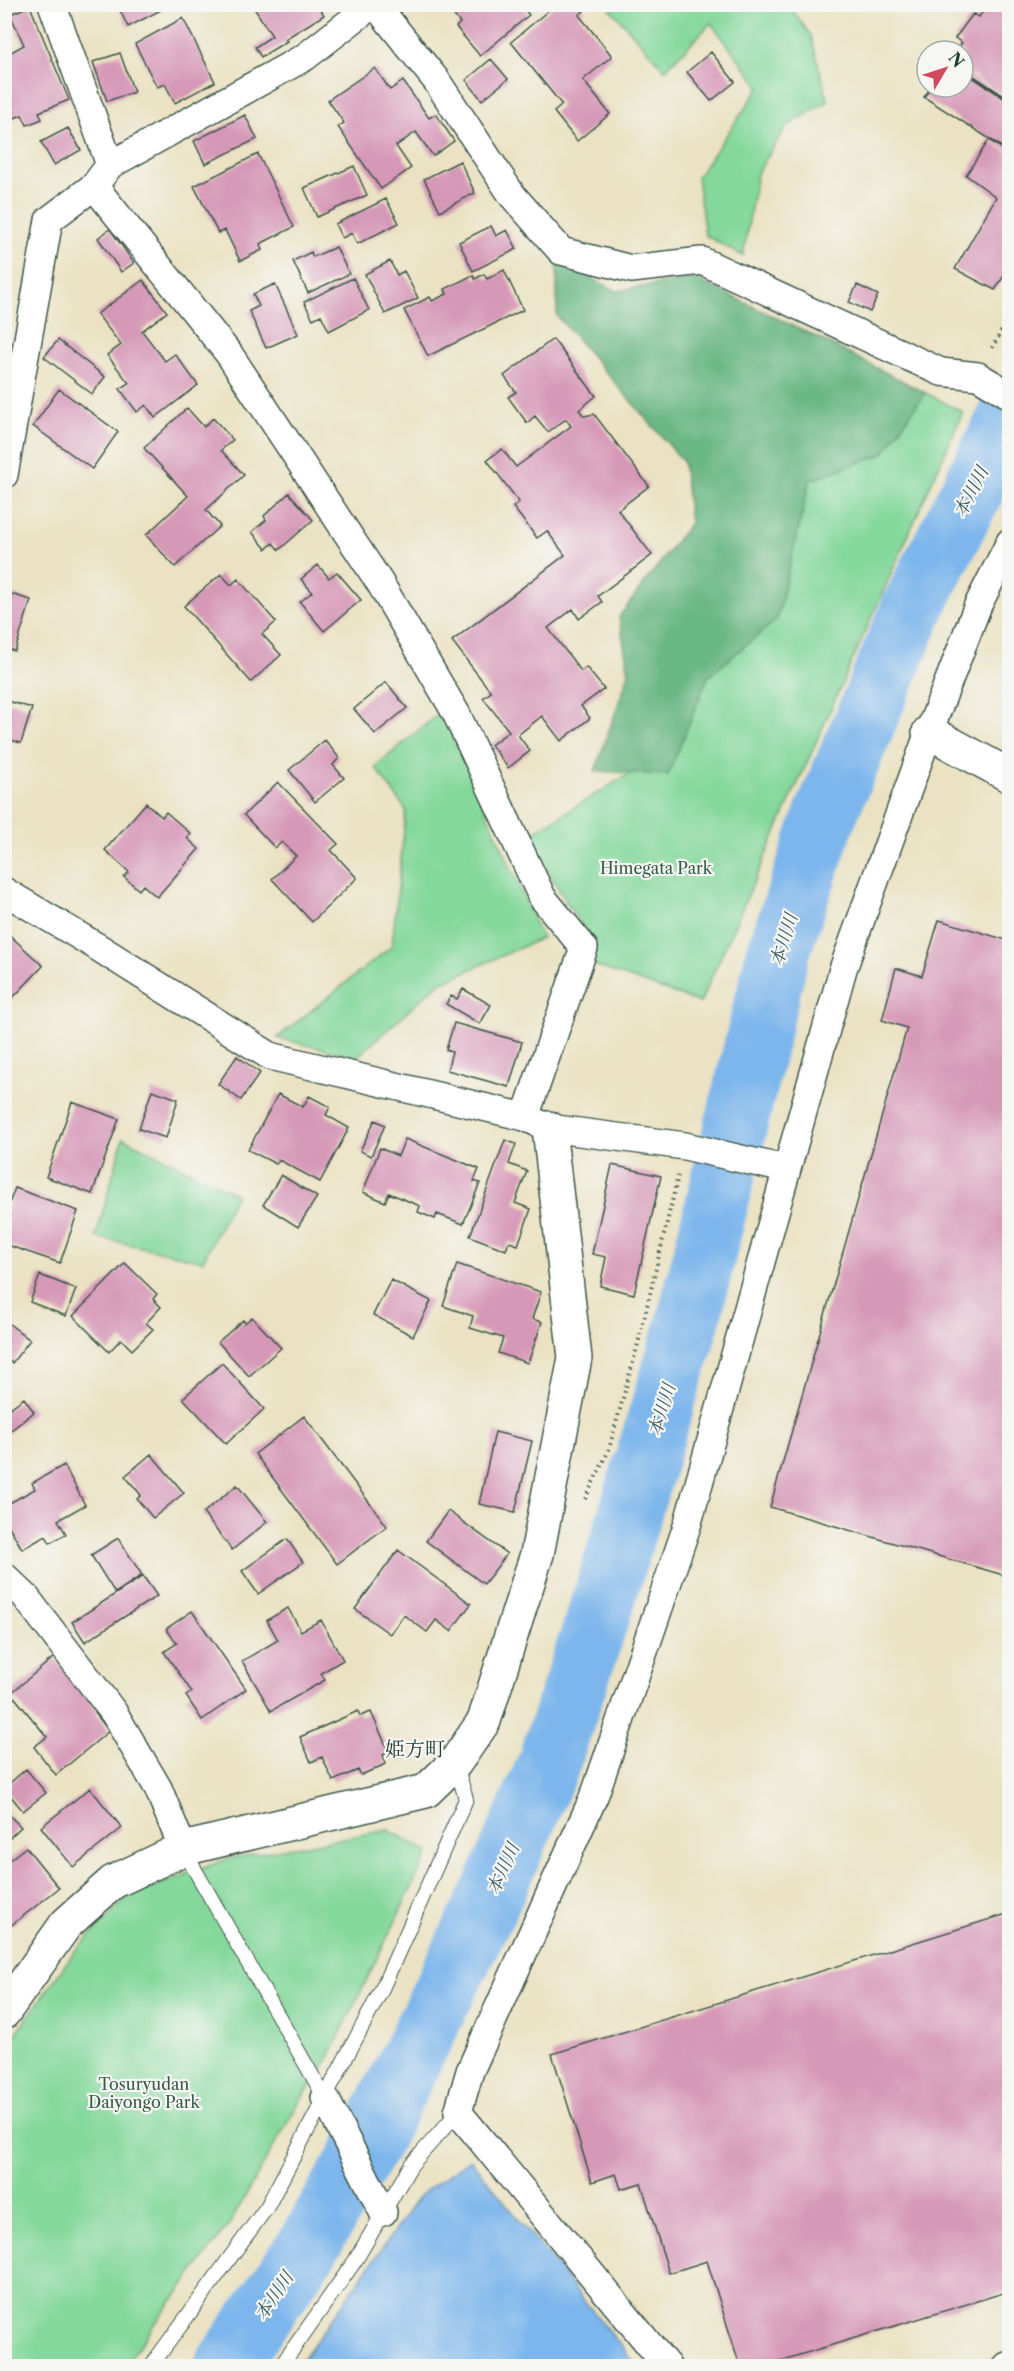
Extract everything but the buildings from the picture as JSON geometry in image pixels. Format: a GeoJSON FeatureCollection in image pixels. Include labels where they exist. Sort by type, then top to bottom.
{"type":"FeatureCollection","features":[{"type":"Feature","properties":{"kind":"street"},"geometry":{"type":"LineString","coordinates":[[4,2012],[66,1924],[113,1882],[183,1849],[426,1791],[455,1763],[484,1721],[537,1554],[575,1358],[537,1122],[584,948],[542,897],[456,713],[380,583],[229,354],[102,175],[52,4]]}},
{"type":"Feature","properties":{"kind":"street"},"geometry":{"type":"LineString","coordinates":[[4,475],[49,219],[102,175],[305,57],[374,4],[436,80],[512,195],[561,250],[632,269],[702,261],[941,372],[978,376],[1010,395]]}},
{"type":"Feature","properties":{"kind":"street"},"geometry":{"type":"LineString","coordinates":[[667,2367],[458,2112],[470,2071],[595,1794],[687,1526],[775,1167],[843,969],[929,732],[978,605],[1010,542]]}},
{"type":"Feature","properties":{"kind":"street"},"geometry":{"type":"LineString","coordinates":[[929,732],[1010,776]]}},
{"type":"Feature","properties":{"kind":"street"},"geometry":{"type":"LineString","coordinates":[[4,891],[270,1056],[537,1122],[685,1146],[775,1167]]}},
{"type":"Feature","properties":{"kind":"street"},"geometry":{"type":"LineString","coordinates":[[4,1576],[25,1596],[114,1713],[158,1788],[183,1849]]}},
{"type":"Feature","properties":{"kind":"street"},"geometry":{"type":"LineString","coordinates":[[325,2098],[383,2212]]}},
{"type":"Feature","properties":{"kind":"lane"},"geometry":{"type":"LineString","coordinates":[[152,2367],[267,2207],[381,1991],[466,1799],[455,1763]]}},
{"type":"Feature","properties":{"kind":"lane"},"geometry":{"type":"LineString","coordinates":[[183,1849],[325,2098]]}},
{"type":"Feature","properties":{"kind":"lane"},"geometry":{"type":"LineString","coordinates":[[281,2367],[355,2261],[411,2165],[458,2112]]}},
{"type":"Feature","properties":{"kind":"path"},"geometry":{"type":"LineString","coordinates":[[581,1508],[608,1452],[638,1344],[685,1146]]}},
{"type":"Feature","properties":{"kind":"green space"},"geometry":{"type":"Polygon","coordinates":[[[607,5],[789,5],[811,36],[828,101],[787,126],[757,173],[743,256],[705,235],[697,177],[760,87],[711,23],[665,70],[607,5]]]}},
{"type":"Feature","properties":{"kind":"green space"},"geometry":{"type":"Polygon","coordinates":[[[557,261],[617,291],[694,278],[925,393],[883,454],[810,480],[777,619],[708,677],[668,775],[595,771],[629,673],[619,617],[690,523],[683,461],[557,316],[557,261]]]}},
{"type":"Feature","properties":{"kind":"green space","name":"Himegata Park"},"geometry":{"type":"Polygon","coordinates":[[[818,338],[963,412],[700,1003],[591,964],[594,948],[527,836],[644,765],[818,338]]]}},
{"type":"Feature","properties":{"kind":"green space"},"geometry":{"type":"Polygon","coordinates":[[[442,711],[542,938],[438,984],[357,1057],[277,1038],[392,946],[406,810],[375,767],[442,711]]]}},
{"type":"Feature","properties":{"kind":"green space"},"geometry":{"type":"Polygon","coordinates":[[[123,1138],[236,1194],[203,1261],[96,1237],[123,1138]]]}},
{"type":"Feature","properties":{"kind":"green space","name":"Tosuryudan Daiyongo Park"},"geometry":{"type":"Polygon","coordinates":[[[388,1830],[429,1852],[323,2069],[301,2099],[230,2223],[124,2366],[5,2366],[5,2057],[13,2038],[75,1951],[129,1896],[227,1859],[388,1830]]]}},
{"type":"Feature","properties":{"kind":"water"},"geometry":{"type":"Polygon","coordinates":[[[470,2159],[637,2366],[298,2366],[420,2195],[470,2159]]]}},
{"type":"Feature","properties":{"kind":"waterway","name":"本川川"},"geometry":{"type":"LineString","coordinates":[[226,2366],[309,2245],[372,2137],[493,1892],[547,1768],[604,1599],[688,1322],[778,953],[825,816],[914,605],[1010,416]]}},
{"type":"Feature","properties":{"kind":"district","name":"姫方町"},"geometry":{"type":"Point","coordinates":[415,1749]}}]}
